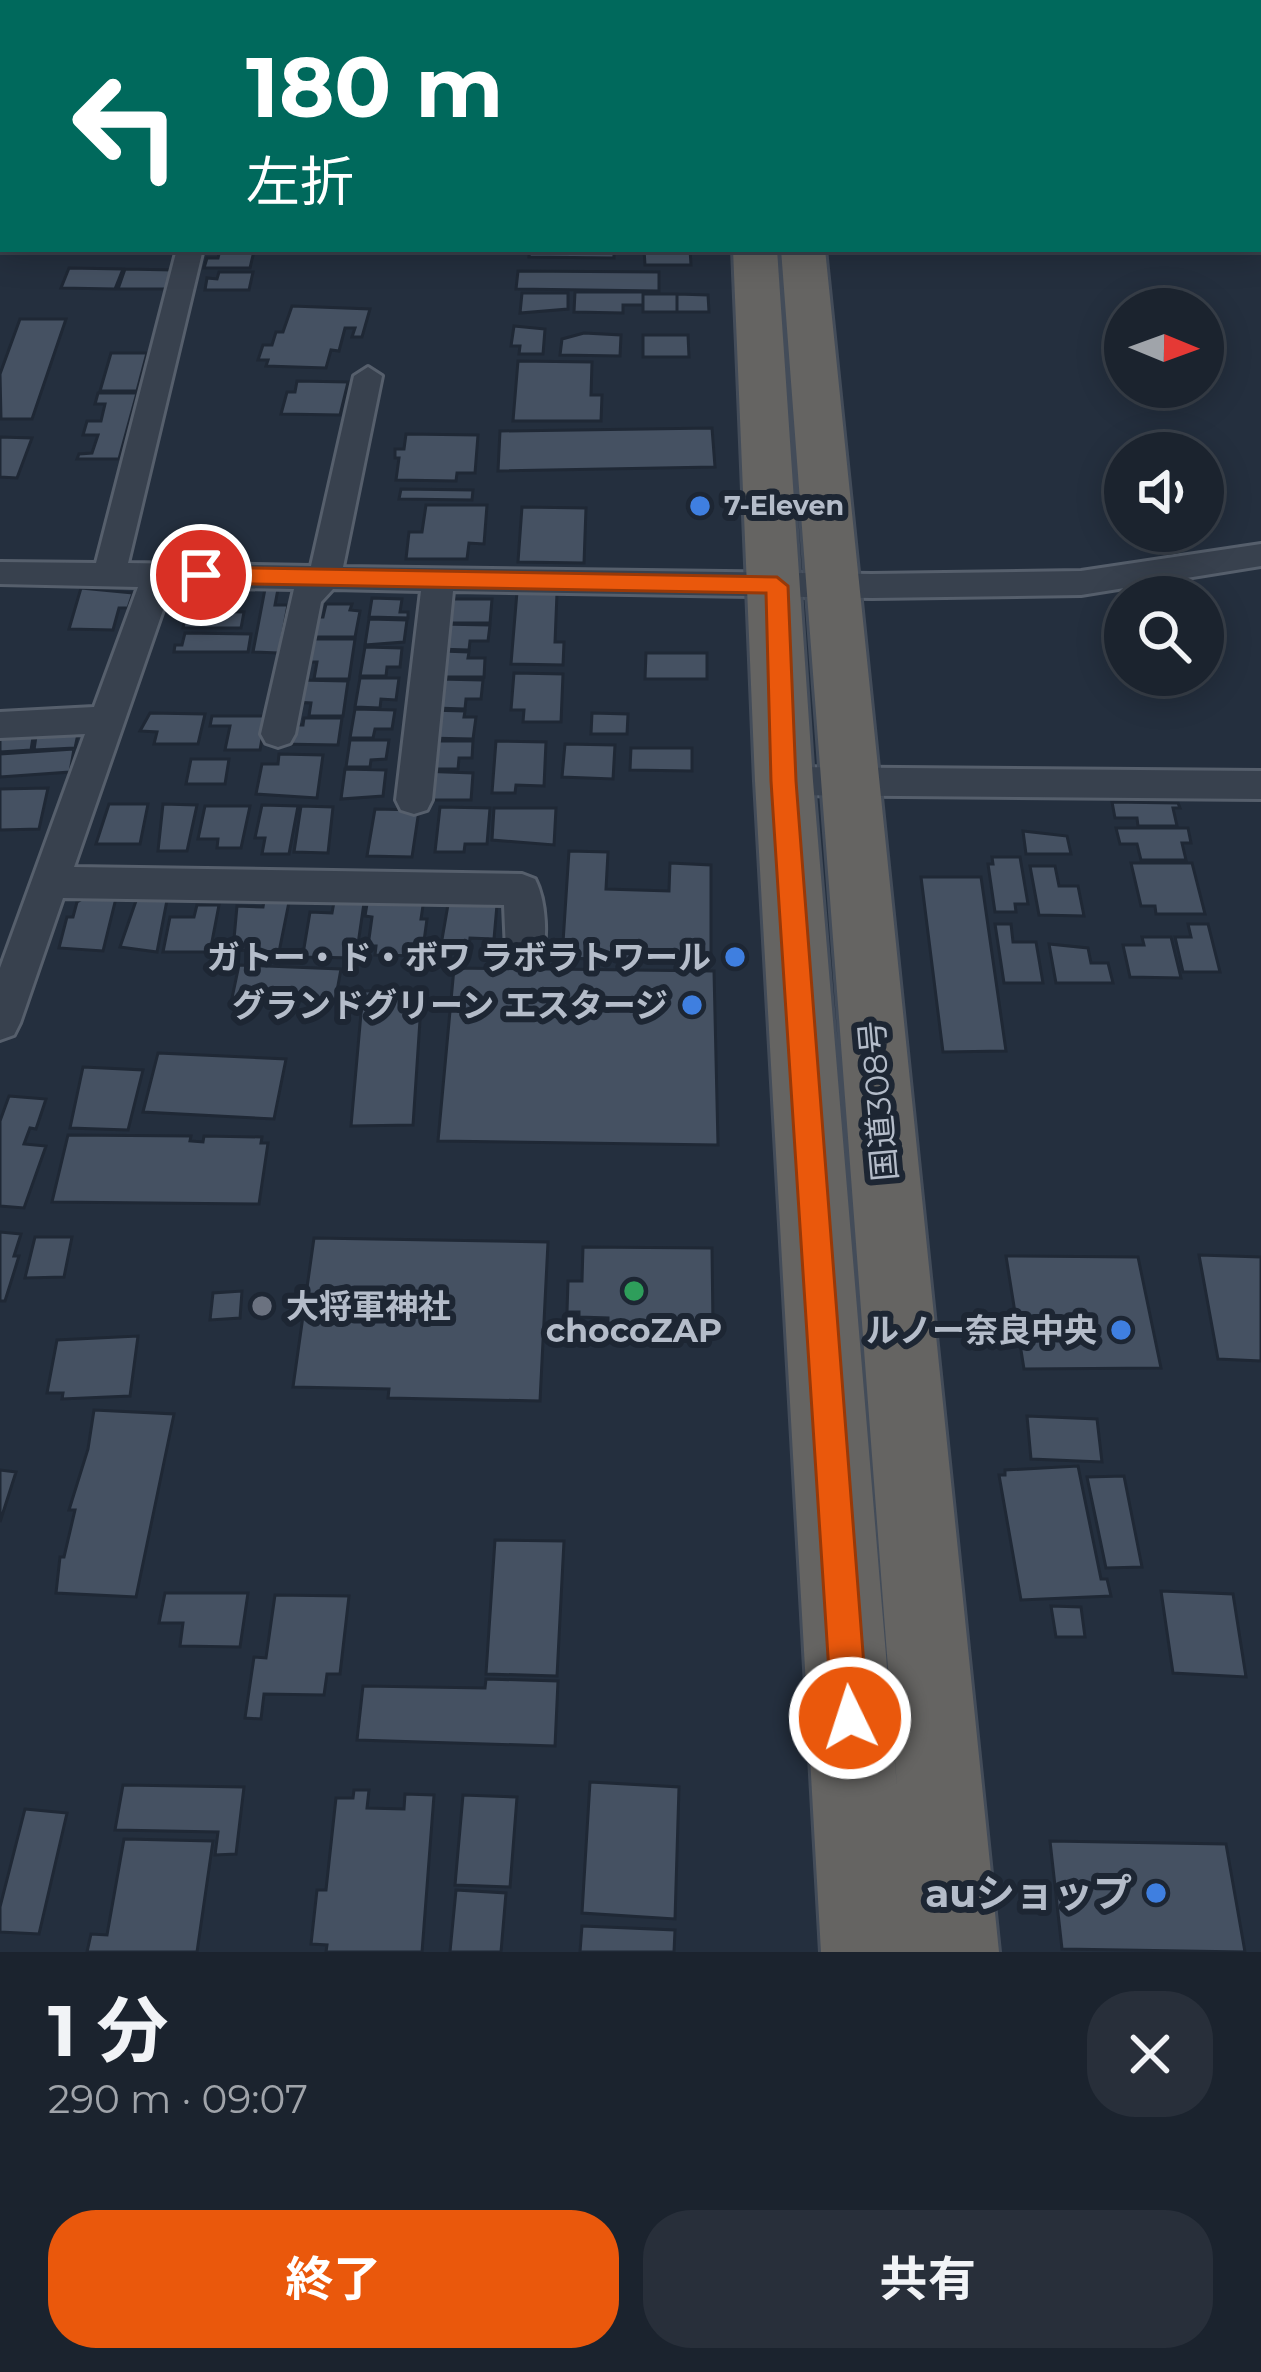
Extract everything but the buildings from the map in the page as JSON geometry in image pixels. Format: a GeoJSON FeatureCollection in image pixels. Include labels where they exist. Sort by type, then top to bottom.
{"type":"FeatureCollection","features":[{"type":"Feature","properties":{"kind":"highway","name":"国道308号"},"geometry":{"type":"LineString","coordinates":[[755,252],[806,586]]}},
{"type":"Feature","properties":{"kind":"highway","name":"国道308号"},"geometry":{"type":"LineString","coordinates":[[803,252],[806,586],[866,1952]]}},
{"type":"Feature","properties":{"kind":"highway","name":"国道308号"},"geometry":{"type":"LineString","coordinates":[[817,781],[954,1952]]}},
{"type":"Feature","properties":{"kind":"street"},"geometry":{"type":"LineString","coordinates":[[110,573],[189,252]]}},
{"type":"Feature","properties":{"kind":"street"},"geometry":{"type":"LineString","coordinates":[[278,734],[305,598],[325,578],[368,376]]}},
{"type":"Feature","properties":{"kind":"street"},"geometry":{"type":"LineString","coordinates":[[0,573],[806,586],[1081,583],[1261,555]]}},
{"type":"Feature","properties":{"kind":"street"},"geometry":{"type":"LineString","coordinates":[[0,1023],[159,574]]}},
{"type":"Feature","properties":{"kind":"street"},"geometry":{"type":"LineString","coordinates":[[414,800],[438,581]]}},
{"type":"Feature","properties":{"kind":"street"},"geometry":{"type":"LineString","coordinates":[[0,725],[110,720]]}},
{"type":"Feature","properties":{"kind":"street"},"geometry":{"type":"LineString","coordinates":[[817,781],[1261,785]]}},
{"type":"Feature","properties":{"kind":"street"},"geometry":{"type":"LineString","coordinates":[[52,882],[522,890],[524,951]]}},
{"type":"Feature","properties":{"kind":"place","name":"7-Eleven"},"geometry":{"type":"Point","coordinates":[700,506]}},
{"type":"Feature","properties":{"kind":"place","name":"ガトー・ド・ボワ ラボラトワール"},"geometry":{"type":"Point","coordinates":[735,957]}},
{"type":"Feature","properties":{"kind":"place","name":"グランドグリーン エスタージ"},"geometry":{"type":"Point","coordinates":[692,1005]}},
{"type":"Feature","properties":{"kind":"place","name":"chocoZAP"},"geometry":{"type":"Point","coordinates":[634,1291]}},
{"type":"Feature","properties":{"kind":"place","name":"大将軍神社"},"geometry":{"type":"Point","coordinates":[262,1306]}},
{"type":"Feature","properties":{"kind":"place","name":"ルノー奈良中央"},"geometry":{"type":"Point","coordinates":[1121,1330]}},
{"type":"Feature","properties":{"kind":"place","name":"auショップ"},"geometry":{"type":"Point","coordinates":[1156,1893]}},
{"type":"Feature","properties":{"kind":"route"},"geometry":{"type":"LineString","coordinates":[[201,575],[777,586],[784,781],[850,1718]]}}]}
